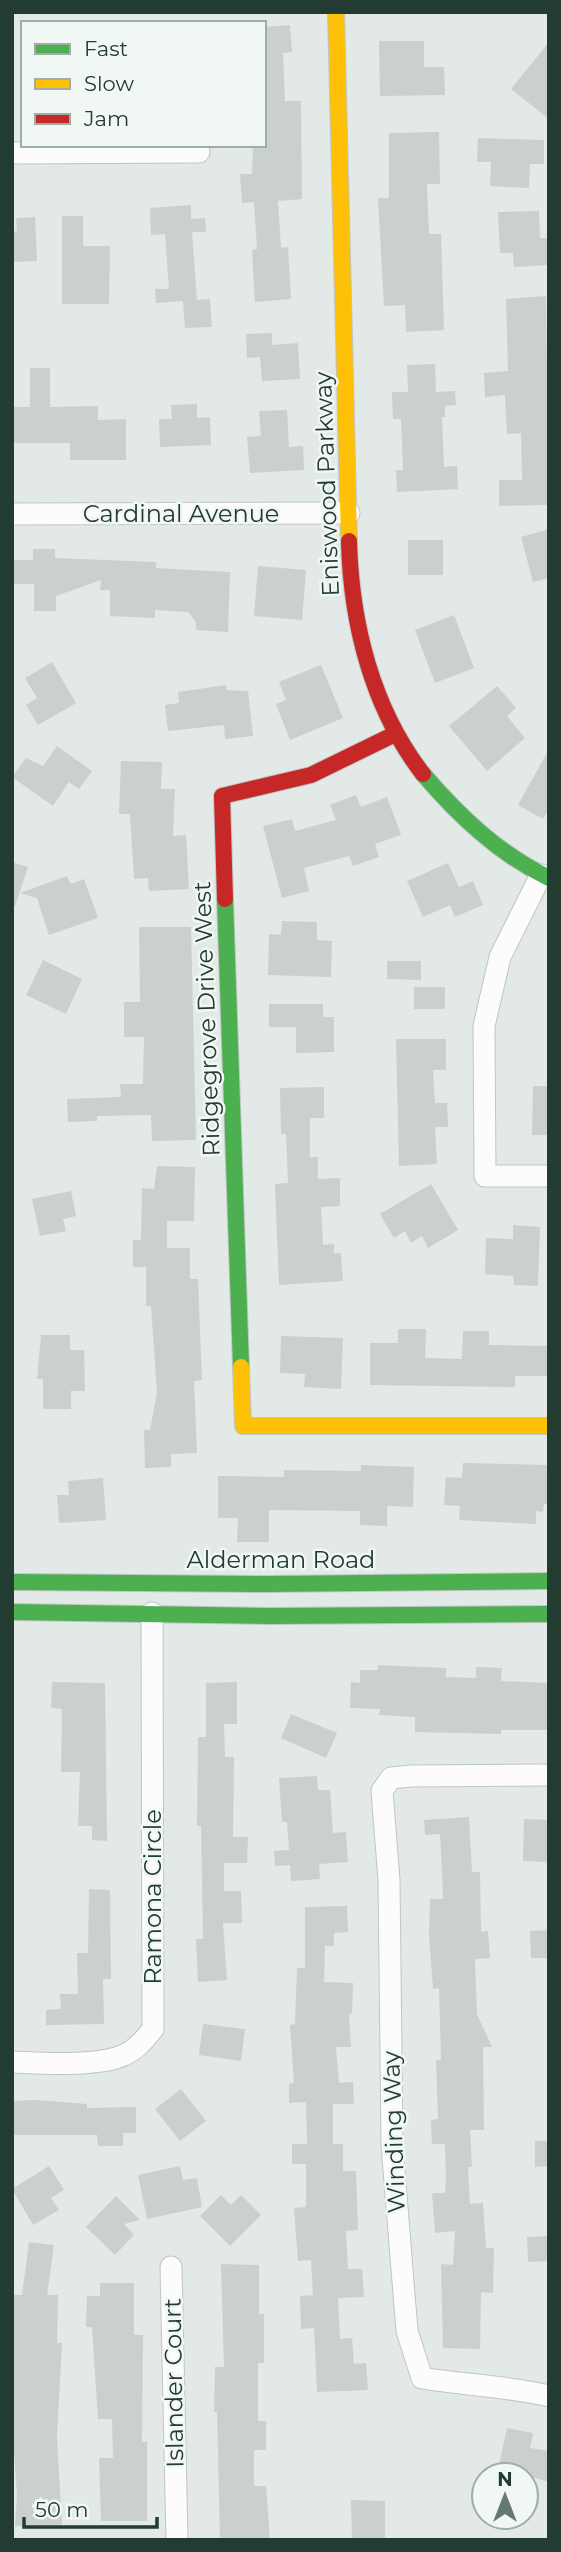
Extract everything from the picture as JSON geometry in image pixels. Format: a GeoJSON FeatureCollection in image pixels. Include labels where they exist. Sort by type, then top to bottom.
{"type":"FeatureCollection","features":[{"type":"Feature","properties":{"kind":"street","name":"Eniswood Parkway"},"geometry":{"type":"LineString","coordinates":[[336,12],[350,584],[358,630],[395,733],[460,815],[489,841],[545,876]]}},
{"type":"Feature","properties":{"kind":"street"},"geometry":{"type":"LineString","coordinates":[[12,153],[199,152]]}},
{"type":"Feature","properties":{"kind":"street","name":"Cardinal Avenue"},"geometry":{"type":"LineString","coordinates":[[12,513],[349,513]]}},
{"type":"Feature","properties":{"kind":"street","name":"Ridgegrove Drive West"},"geometry":{"type":"LineString","coordinates":[[395,733],[311,775],[222,796],[243,1426],[549,1426]]}},
{"type":"Feature","properties":{"kind":"street"},"geometry":{"type":"LineString","coordinates":[[545,876],[500,957],[484,1026],[485,1176],[549,1176]]}},
{"type":"Feature","properties":{"kind":"street","name":"Alderman Road"},"geometry":{"type":"LineString","coordinates":[[12,1582],[268,1584],[549,1581]]}},
{"type":"Feature","properties":{"kind":"street"},"geometry":{"type":"LineString","coordinates":[[12,1612],[549,1614]]}},
{"type":"Feature","properties":{"kind":"street","name":"Ramona Circle"},"geometry":{"type":"LineString","coordinates":[[12,2062],[73,2063],[123,2056],[141,2044],[153,2029],[152,1613]]}},
{"type":"Feature","properties":{"kind":"street","name":"Winding Way"},"geometry":{"type":"LineString","coordinates":[[549,1775],[411,1776],[391,1778],[382,1791],[389,1880],[392,2145],[407,2332],[422,2378],[487,2388],[516,2388],[549,2396]]}},
{"type":"Feature","properties":{"kind":"street","name":"Islander Court"},"geometry":{"type":"LineString","coordinates":[[172,2267],[177,2540]]}},
{"type":"Feature","properties":{"kind":"building"},"geometry":{"type":"Polygon","coordinates":[[[290,25],[292,52],[283,53],[285,101],[301,101],[302,199],[278,201],[281,248],[288,247],[291,299],[255,302],[252,250],[257,249],[254,202],[242,203],[240,174],[252,174],[253,147],[266,147],[266,27],[290,25]]]}},
{"type":"Feature","properties":{"kind":"building"},"geometry":{"type":"Polygon","coordinates":[[[379,41],[424,41],[424,67],[444,67],[445,95],[380,96],[379,41]]]}},
{"type":"Feature","properties":{"kind":"building"},"geometry":{"type":"Polygon","coordinates":[[[549,42],[549,119],[511,89],[549,42]]]}},
{"type":"Feature","properties":{"kind":"building"},"geometry":{"type":"Polygon","coordinates":[[[439,132],[440,184],[427,184],[429,234],[441,234],[444,330],[406,332],[405,305],[384,306],[378,198],[389,198],[389,133],[439,132]]]}},
{"type":"Feature","properties":{"kind":"building"},"geometry":{"type":"Polygon","coordinates":[[[478,138],[544,140],[544,164],[530,164],[529,188],[490,186],[491,162],[477,162],[478,138]]]}},
{"type":"Feature","properties":{"kind":"building"},"geometry":{"type":"Polygon","coordinates":[[[191,205],[191,219],[205,218],[206,232],[192,232],[197,300],[210,299],[212,327],[185,328],[183,301],[156,303],[155,289],[169,289],[165,234],[151,235],[150,208],[191,205]]]}},
{"type":"Feature","properties":{"kind":"building"},"geometry":{"type":"Polygon","coordinates":[[[539,211],[540,238],[549,238],[549,265],[514,267],[513,253],[500,253],[498,212],[539,211]]]}},
{"type":"Feature","properties":{"kind":"building"},"geometry":{"type":"Polygon","coordinates":[[[62,216],[83,216],[83,246],[110,246],[109,304],[62,304],[62,216]]]}},
{"type":"Feature","properties":{"kind":"building"},"geometry":{"type":"Polygon","coordinates":[[[35,217],[37,261],[12,262],[12,232],[17,231],[16,218],[35,217]]]}},
{"type":"Feature","properties":{"kind":"building"},"geometry":{"type":"Polygon","coordinates":[[[546,296],[549,505],[499,506],[499,480],[522,480],[521,433],[507,434],[505,395],[485,397],[484,373],[508,371],[506,299],[546,296]]]}},
{"type":"Feature","properties":{"kind":"building"},"geometry":{"type":"Polygon","coordinates":[[[272,333],[272,345],[298,343],[300,379],[262,381],[260,357],[247,358],[246,334],[272,333]]]}},
{"type":"Feature","properties":{"kind":"building"},"geometry":{"type":"Polygon","coordinates":[[[435,364],[436,392],[455,391],[456,405],[445,406],[445,417],[442,417],[444,467],[457,466],[458,489],[397,492],[396,470],[403,470],[401,419],[393,419],[392,392],[408,392],[407,365],[435,364]]]}},
{"type":"Feature","properties":{"kind":"building"},"geometry":{"type":"Polygon","coordinates":[[[30,368],[50,368],[50,407],[98,406],[98,420],[126,419],[126,460],[70,460],[70,443],[12,443],[12,407],[30,407],[30,368]]]}},
{"type":"Feature","properties":{"kind":"building"},"geometry":{"type":"Polygon","coordinates":[[[197,404],[197,418],[210,417],[211,445],[160,447],[159,419],[172,419],[171,405],[197,404]]]}},
{"type":"Feature","properties":{"kind":"building"},"geometry":{"type":"Polygon","coordinates":[[[287,410],[289,447],[303,446],[304,470],[250,473],[247,437],[261,436],[259,411],[287,410]]]}},
{"type":"Feature","properties":{"kind":"building"},"geometry":{"type":"Polygon","coordinates":[[[549,529],[549,578],[533,582],[521,537],[549,529]]]}},
{"type":"Feature","properties":{"kind":"building"},"geometry":{"type":"Polygon","coordinates":[[[408,540],[443,540],[443,575],[408,575],[408,540]]]}},
{"type":"Feature","properties":{"kind":"building"},"geometry":{"type":"Polygon","coordinates":[[[33,549],[55,549],[55,558],[156,562],[156,568],[230,572],[228,632],[196,630],[196,622],[188,612],[155,610],[155,618],[110,616],[110,590],[100,590],[101,580],[56,596],[56,611],[34,611],[34,584],[12,584],[12,560],[33,560],[33,549]]]}},
{"type":"Feature","properties":{"kind":"building"},"geometry":{"type":"Polygon","coordinates":[[[258,566],[306,570],[302,620],[254,616],[258,566]]]}},
{"type":"Feature","properties":{"kind":"building"},"geometry":{"type":"Polygon","coordinates":[[[454,615],[474,668],[435,683],[415,630],[454,615]]]}},
{"type":"Feature","properties":{"kind":"building"},"geometry":{"type":"Polygon","coordinates":[[[52,662],[76,703],[38,725],[26,705],[37,698],[25,678],[52,662]]]}},
{"type":"Feature","properties":{"kind":"building"},"geometry":{"type":"Polygon","coordinates":[[[321,665],[343,718],[290,740],[276,704],[286,700],[279,682],[321,665]]]}},
{"type":"Feature","properties":{"kind":"building"},"geometry":{"type":"Polygon","coordinates":[[[226,685],[226,690],[248,691],[253,736],[225,739],[224,725],[168,731],[165,705],[179,703],[178,692],[226,685]]]}},
{"type":"Feature","properties":{"kind":"building"},"geometry":{"type":"Polygon","coordinates":[[[497,686],[516,708],[507,716],[525,738],[487,771],[449,726],[497,686]]]}},
{"type":"Feature","properties":{"kind":"building"},"geometry":{"type":"Polygon","coordinates":[[[57,746],[92,771],[79,789],[69,782],[53,806],[12,777],[26,758],[43,766],[57,746]]]}},
{"type":"Feature","properties":{"kind":"building"},"geometry":{"type":"Polygon","coordinates":[[[549,749],[549,809],[543,819],[518,805],[549,749]]]}},
{"type":"Feature","properties":{"kind":"building"},"geometry":{"type":"Polygon","coordinates":[[[121,761],[162,762],[161,789],[175,789],[173,836],[186,835],[189,889],[149,891],[148,878],[134,879],[130,814],[119,814],[121,761]]]}},
{"type":"Feature","properties":{"kind":"building"},"geometry":{"type":"Polygon","coordinates":[[[356,795],[361,807],[387,797],[401,835],[375,844],[379,857],[353,866],[349,856],[304,868],[309,891],[282,898],[263,826],[292,819],[295,831],[336,820],[330,805],[356,795]]]}},
{"type":"Feature","properties":{"kind":"building"},"geometry":{"type":"Polygon","coordinates":[[[12,862],[28,867],[15,906],[12,905],[12,862]]]}},
{"type":"Feature","properties":{"kind":"building"},"geometry":{"type":"Polygon","coordinates":[[[448,863],[459,887],[473,881],[483,905],[455,917],[450,905],[423,917],[407,881],[448,863]]]}},
{"type":"Feature","properties":{"kind":"building"},"geometry":{"type":"Polygon","coordinates":[[[67,876],[71,884],[84,879],[98,918],[49,935],[37,898],[20,893],[67,876]]]}},
{"type":"Feature","properties":{"kind":"building"},"geometry":{"type":"Polygon","coordinates":[[[282,921],[317,922],[317,940],[332,941],[331,977],[268,975],[269,934],[281,935],[282,921]]]}},
{"type":"Feature","properties":{"kind":"building"},"geometry":{"type":"Polygon","coordinates":[[[139,927],[191,927],[196,1140],[152,1141],[151,1115],[97,1116],[97,1121],[68,1122],[67,1099],[121,1097],[120,1084],[143,1084],[144,1037],[124,1037],[124,1002],[140,1002],[139,927]]]}},
{"type":"Feature","properties":{"kind":"building"},"geometry":{"type":"Polygon","coordinates":[[[43,960],[82,979],[66,1014],[26,995],[43,960]]]}},
{"type":"Feature","properties":{"kind":"building"},"geometry":{"type":"Polygon","coordinates":[[[387,961],[421,961],[421,980],[387,979],[387,961]]]}},
{"type":"Feature","properties":{"kind":"building"},"geometry":{"type":"Polygon","coordinates":[[[414,987],[445,987],[445,1009],[414,1009],[414,987]]]}},
{"type":"Feature","properties":{"kind":"building"},"geometry":{"type":"Polygon","coordinates":[[[269,1004],[323,1004],[323,1017],[334,1017],[334,1052],[296,1053],[296,1027],[269,1027],[269,1004]]]}},
{"type":"Feature","properties":{"kind":"building"},"geometry":{"type":"Polygon","coordinates":[[[396,1039],[446,1039],[446,1070],[433,1070],[435,1103],[447,1103],[448,1127],[435,1127],[437,1164],[399,1166],[396,1039]]]}},
{"type":"Feature","properties":{"kind":"building"},"geometry":{"type":"Polygon","coordinates":[[[533,1086],[549,1086],[549,1135],[532,1135],[533,1086]]]}},
{"type":"Feature","properties":{"kind":"building"},"geometry":{"type":"Polygon","coordinates":[[[324,1087],[324,1118],[310,1118],[310,1157],[318,1157],[318,1179],[340,1178],[340,1206],[321,1207],[323,1245],[334,1244],[334,1253],[341,1253],[343,1281],[279,1285],[275,1184],[288,1183],[286,1134],[281,1134],[280,1088],[324,1087]]]}},
{"type":"Feature","properties":{"kind":"building"},"geometry":{"type":"Polygon","coordinates":[[[157,1166],[195,1167],[194,1221],[167,1221],[167,1248],[190,1248],[190,1279],[198,1279],[202,1380],[194,1381],[197,1453],[171,1454],[171,1467],[145,1468],[144,1430],[150,1430],[157,1393],[151,1306],[146,1306],[146,1267],[133,1267],[133,1240],[141,1240],[142,1188],[154,1189],[157,1166]]]}},
{"type":"Feature","properties":{"kind":"building"},"geometry":{"type":"Polygon","coordinates":[[[431,1184],[458,1230],[428,1248],[422,1236],[411,1243],[405,1231],[394,1238],[380,1214],[431,1184]]]}},
{"type":"Feature","properties":{"kind":"building"},"geometry":{"type":"Polygon","coordinates":[[[71,1191],[76,1216],[63,1219],[66,1231],[40,1236],[32,1199],[71,1191]]]}},
{"type":"Feature","properties":{"kind":"building"},"geometry":{"type":"Polygon","coordinates":[[[513,1225],[540,1227],[538,1286],[514,1285],[513,1276],[485,1274],[486,1238],[513,1239],[513,1225]]]}},
{"type":"Feature","properties":{"kind":"building"},"geometry":{"type":"Polygon","coordinates":[[[398,1329],[426,1329],[425,1358],[462,1359],[463,1331],[489,1331],[489,1345],[549,1346],[549,1376],[515,1376],[515,1387],[370,1385],[370,1343],[398,1343],[398,1329]]]}},
{"type":"Feature","properties":{"kind":"building"},"geometry":{"type":"Polygon","coordinates":[[[41,1335],[70,1335],[70,1350],[84,1350],[85,1391],[71,1391],[71,1409],[43,1409],[43,1379],[37,1379],[41,1335]]]}},
{"type":"Feature","properties":{"kind":"building"},"geometry":{"type":"Polygon","coordinates":[[[281,1336],[343,1338],[341,1389],[304,1387],[305,1374],[280,1373],[281,1336]]]}},
{"type":"Feature","properties":{"kind":"building"},"geometry":{"type":"Polygon","coordinates":[[[463,1463],[549,1465],[549,1504],[544,1504],[543,1512],[536,1511],[536,1524],[459,1520],[460,1506],[444,1505],[446,1477],[462,1478],[463,1463]]]}},
{"type":"Feature","properties":{"kind":"building"},"geometry":{"type":"Polygon","coordinates":[[[361,1465],[414,1467],[413,1507],[387,1506],[387,1526],[360,1525],[360,1511],[269,1510],[269,1542],[237,1542],[238,1518],[218,1518],[218,1476],[284,1477],[284,1470],[361,1471],[361,1465]]]}},
{"type":"Feature","properties":{"kind":"building"},"geometry":{"type":"Polygon","coordinates":[[[103,1478],[106,1520],[59,1523],[57,1495],[69,1495],[68,1481],[103,1478]]]}},
{"type":"Feature","properties":{"kind":"building"},"geometry":{"type":"Polygon","coordinates":[[[378,1665],[446,1668],[446,1677],[476,1678],[476,1667],[502,1668],[501,1681],[549,1683],[549,1730],[501,1730],[501,1734],[415,1732],[415,1717],[379,1715],[380,1709],[350,1708],[351,1682],[360,1683],[360,1670],[378,1670],[378,1665]]]}},
{"type":"Feature","properties":{"kind":"building"},"geometry":{"type":"Polygon","coordinates":[[[52,1682],[105,1683],[107,1841],[92,1840],[92,1826],[78,1826],[80,1772],[61,1772],[62,1709],[51,1708],[52,1682]]]}},
{"type":"Feature","properties":{"kind":"building"},"geometry":{"type":"Polygon","coordinates":[[[237,1682],[237,1724],[224,1724],[225,1757],[234,1757],[233,1837],[248,1837],[247,1863],[224,1863],[224,1891],[241,1891],[242,1923],[223,1923],[227,1980],[198,1982],[196,1939],[203,1939],[201,1826],[197,1826],[198,1737],[206,1737],[206,1683],[237,1682]]]}},
{"type":"Feature","properties":{"kind":"building"},"geometry":{"type":"Polygon","coordinates":[[[291,1714],[337,1733],[326,1758],[281,1738],[291,1714]]]}},
{"type":"Feature","properties":{"kind":"building"},"geometry":{"type":"Polygon","coordinates":[[[317,1776],[318,1790],[330,1790],[333,1833],[346,1832],[348,1862],[319,1864],[320,1879],[291,1881],[290,1865],[275,1866],[274,1851],[289,1850],[287,1822],[282,1822],[279,1778],[317,1776]]]}},
{"type":"Feature","properties":{"kind":"building"},"geometry":{"type":"Polygon","coordinates":[[[469,1817],[472,1872],[480,1872],[481,1932],[488,1931],[490,1958],[475,1959],[477,2014],[492,2047],[483,2047],[484,2130],[470,2130],[472,2167],[468,2167],[470,2204],[483,2203],[486,2248],[494,2248],[493,2293],[481,2292],[480,2349],[443,2348],[441,2264],[453,2265],[455,2231],[435,2233],[432,2193],[445,2193],[446,2179],[445,2144],[432,2144],[431,2120],[438,2119],[436,2060],[441,2060],[439,1988],[433,1989],[429,1935],[430,1899],[443,1899],[440,1834],[425,1835],[424,1820],[469,1817]]]}},
{"type":"Feature","properties":{"kind":"building"},"geometry":{"type":"Polygon","coordinates":[[[524,1819],[549,1820],[549,1862],[523,1861],[524,1819]]]}},
{"type":"Feature","properties":{"kind":"building"},"geometry":{"type":"Polygon","coordinates":[[[89,1889],[110,1890],[111,1979],[103,1979],[104,2024],[46,2025],[46,2010],[61,2009],[60,1994],[78,1994],[77,1953],[88,1953],[89,1889]]]}},
{"type":"Feature","properties":{"kind":"building"},"geometry":{"type":"Polygon","coordinates":[[[347,1906],[348,1932],[334,1933],[334,1946],[325,1946],[324,1982],[353,1983],[352,2014],[349,2013],[351,2047],[336,2047],[339,2083],[353,2082],[354,2104],[333,2104],[333,2144],[343,2144],[343,2171],[356,2171],[358,2230],[346,2231],[348,2269],[362,2269],[364,2297],[338,2298],[340,2339],[352,2338],[354,2364],[366,2363],[368,2390],[317,2392],[314,2328],[301,2329],[300,2296],[313,2295],[311,2260],[298,2261],[294,2208],[306,2207],[306,2164],[292,2164],[292,2144],[307,2144],[306,2102],[289,2103],[289,2084],[294,2083],[290,2025],[295,2024],[297,1968],[305,1968],[305,1907],[347,1906]]]}},
{"type":"Feature","properties":{"kind":"building"},"geometry":{"type":"Polygon","coordinates":[[[549,1930],[549,1958],[531,1958],[530,1931],[549,1930]]]}},
{"type":"Feature","properties":{"kind":"building"},"geometry":{"type":"Polygon","coordinates":[[[203,2024],[245,2029],[241,2061],[199,2055],[203,2024]]]}},
{"type":"Feature","properties":{"kind":"building"},"geometry":{"type":"Polygon","coordinates":[[[181,2089],[206,2121],[180,2141],[155,2109],[181,2089]]]}},
{"type":"Feature","properties":{"kind":"building"},"geometry":{"type":"Polygon","coordinates":[[[12,2101],[87,2104],[87,2108],[136,2107],[136,2133],[123,2133],[123,2146],[98,2146],[97,2135],[12,2135],[12,2101]]]}},
{"type":"Feature","properties":{"kind":"building"},"geometry":{"type":"Polygon","coordinates":[[[535,2141],[549,2141],[549,2166],[535,2167],[535,2141]]]}},
{"type":"Feature","properties":{"kind":"building"},"geometry":{"type":"Polygon","coordinates":[[[49,2166],[64,2190],[51,2198],[59,2210],[33,2225],[12,2189],[49,2166]]]}},
{"type":"Feature","properties":{"kind":"building"},"geometry":{"type":"Polygon","coordinates":[[[180,2166],[183,2180],[197,2178],[202,2207],[147,2219],[138,2175],[180,2166]]]}},
{"type":"Feature","properties":{"kind":"building"},"geometry":{"type":"Polygon","coordinates":[[[221,2195],[231,2205],[241,2195],[261,2215],[230,2246],[200,2216],[221,2195]]]}},
{"type":"Feature","properties":{"kind":"building"},"geometry":{"type":"Polygon","coordinates":[[[116,2196],[140,2220],[124,2224],[134,2235],[115,2255],[86,2227],[116,2196]]]}},
{"type":"Feature","properties":{"kind":"building"},"geometry":{"type":"Polygon","coordinates":[[[549,2236],[549,2261],[528,2262],[527,2237],[549,2236]]]}},
{"type":"Feature","properties":{"kind":"building"},"geometry":{"type":"Polygon","coordinates":[[[29,2242],[54,2245],[47,2295],[58,2295],[57,2343],[62,2343],[57,2437],[62,2525],[15,2526],[17,2495],[13,2437],[12,2295],[22,2295],[29,2242]]]}},
{"type":"Feature","properties":{"kind":"building"},"geometry":{"type":"Polygon","coordinates":[[[221,2264],[259,2265],[259,2314],[264,2314],[264,2363],[258,2363],[258,2421],[266,2421],[266,2450],[254,2450],[254,2486],[266,2486],[270,2540],[220,2540],[217,2412],[214,2412],[215,2367],[224,2367],[221,2264]]]}},
{"type":"Feature","properties":{"kind":"building"},"geometry":{"type":"Polygon","coordinates":[[[100,2283],[134,2283],[134,2335],[143,2335],[142,2442],[147,2442],[147,2521],[101,2521],[99,2458],[113,2458],[112,2419],[98,2419],[92,2327],[86,2327],[87,2296],[100,2296],[100,2283]]]}},
{"type":"Feature","properties":{"kind":"building"},"geometry":{"type":"Polygon","coordinates":[[[507,2428],[533,2433],[530,2448],[549,2451],[549,2482],[540,2479],[540,2461],[500,2461],[507,2428]]]}},
{"type":"Feature","properties":{"kind":"building"},"geometry":{"type":"Polygon","coordinates":[[[351,2500],[385,2501],[385,2540],[352,2540],[351,2500]]]}},
{"type":"Feature","properties":{"kind":"traffic: fast"},"geometry":{"type":"LineString","coordinates":[[423,774],[481,833],[513,858],[549,878]]}},
{"type":"Feature","properties":{"kind":"traffic: fast"},"geometry":{"type":"LineString","coordinates":[[225,899],[241,1367]]}},
{"type":"Feature","properties":{"kind":"traffic: fast"},"geometry":{"type":"LineString","coordinates":[[12,1582],[268,1584],[549,1581]]}},
{"type":"Feature","properties":{"kind":"traffic: fast"},"geometry":{"type":"LineString","coordinates":[[12,1612],[269,1616],[549,1614]]}},
{"type":"Feature","properties":{"kind":"traffic: slow"},"geometry":{"type":"LineString","coordinates":[[336,12],[349,541]]}},
{"type":"Feature","properties":{"kind":"traffic: slow"},"geometry":{"type":"LineString","coordinates":[[241,1367],[243,1426],[549,1426]]}},
{"type":"Feature","properties":{"kind":"traffic: jam"},"geometry":{"type":"LineString","coordinates":[[349,541],[354,603],[368,664],[390,721],[423,774]]}},
{"type":"Feature","properties":{"kind":"traffic: jam"},"geometry":{"type":"LineString","coordinates":[[225,899],[222,796],[311,775],[395,734]]}}]}
